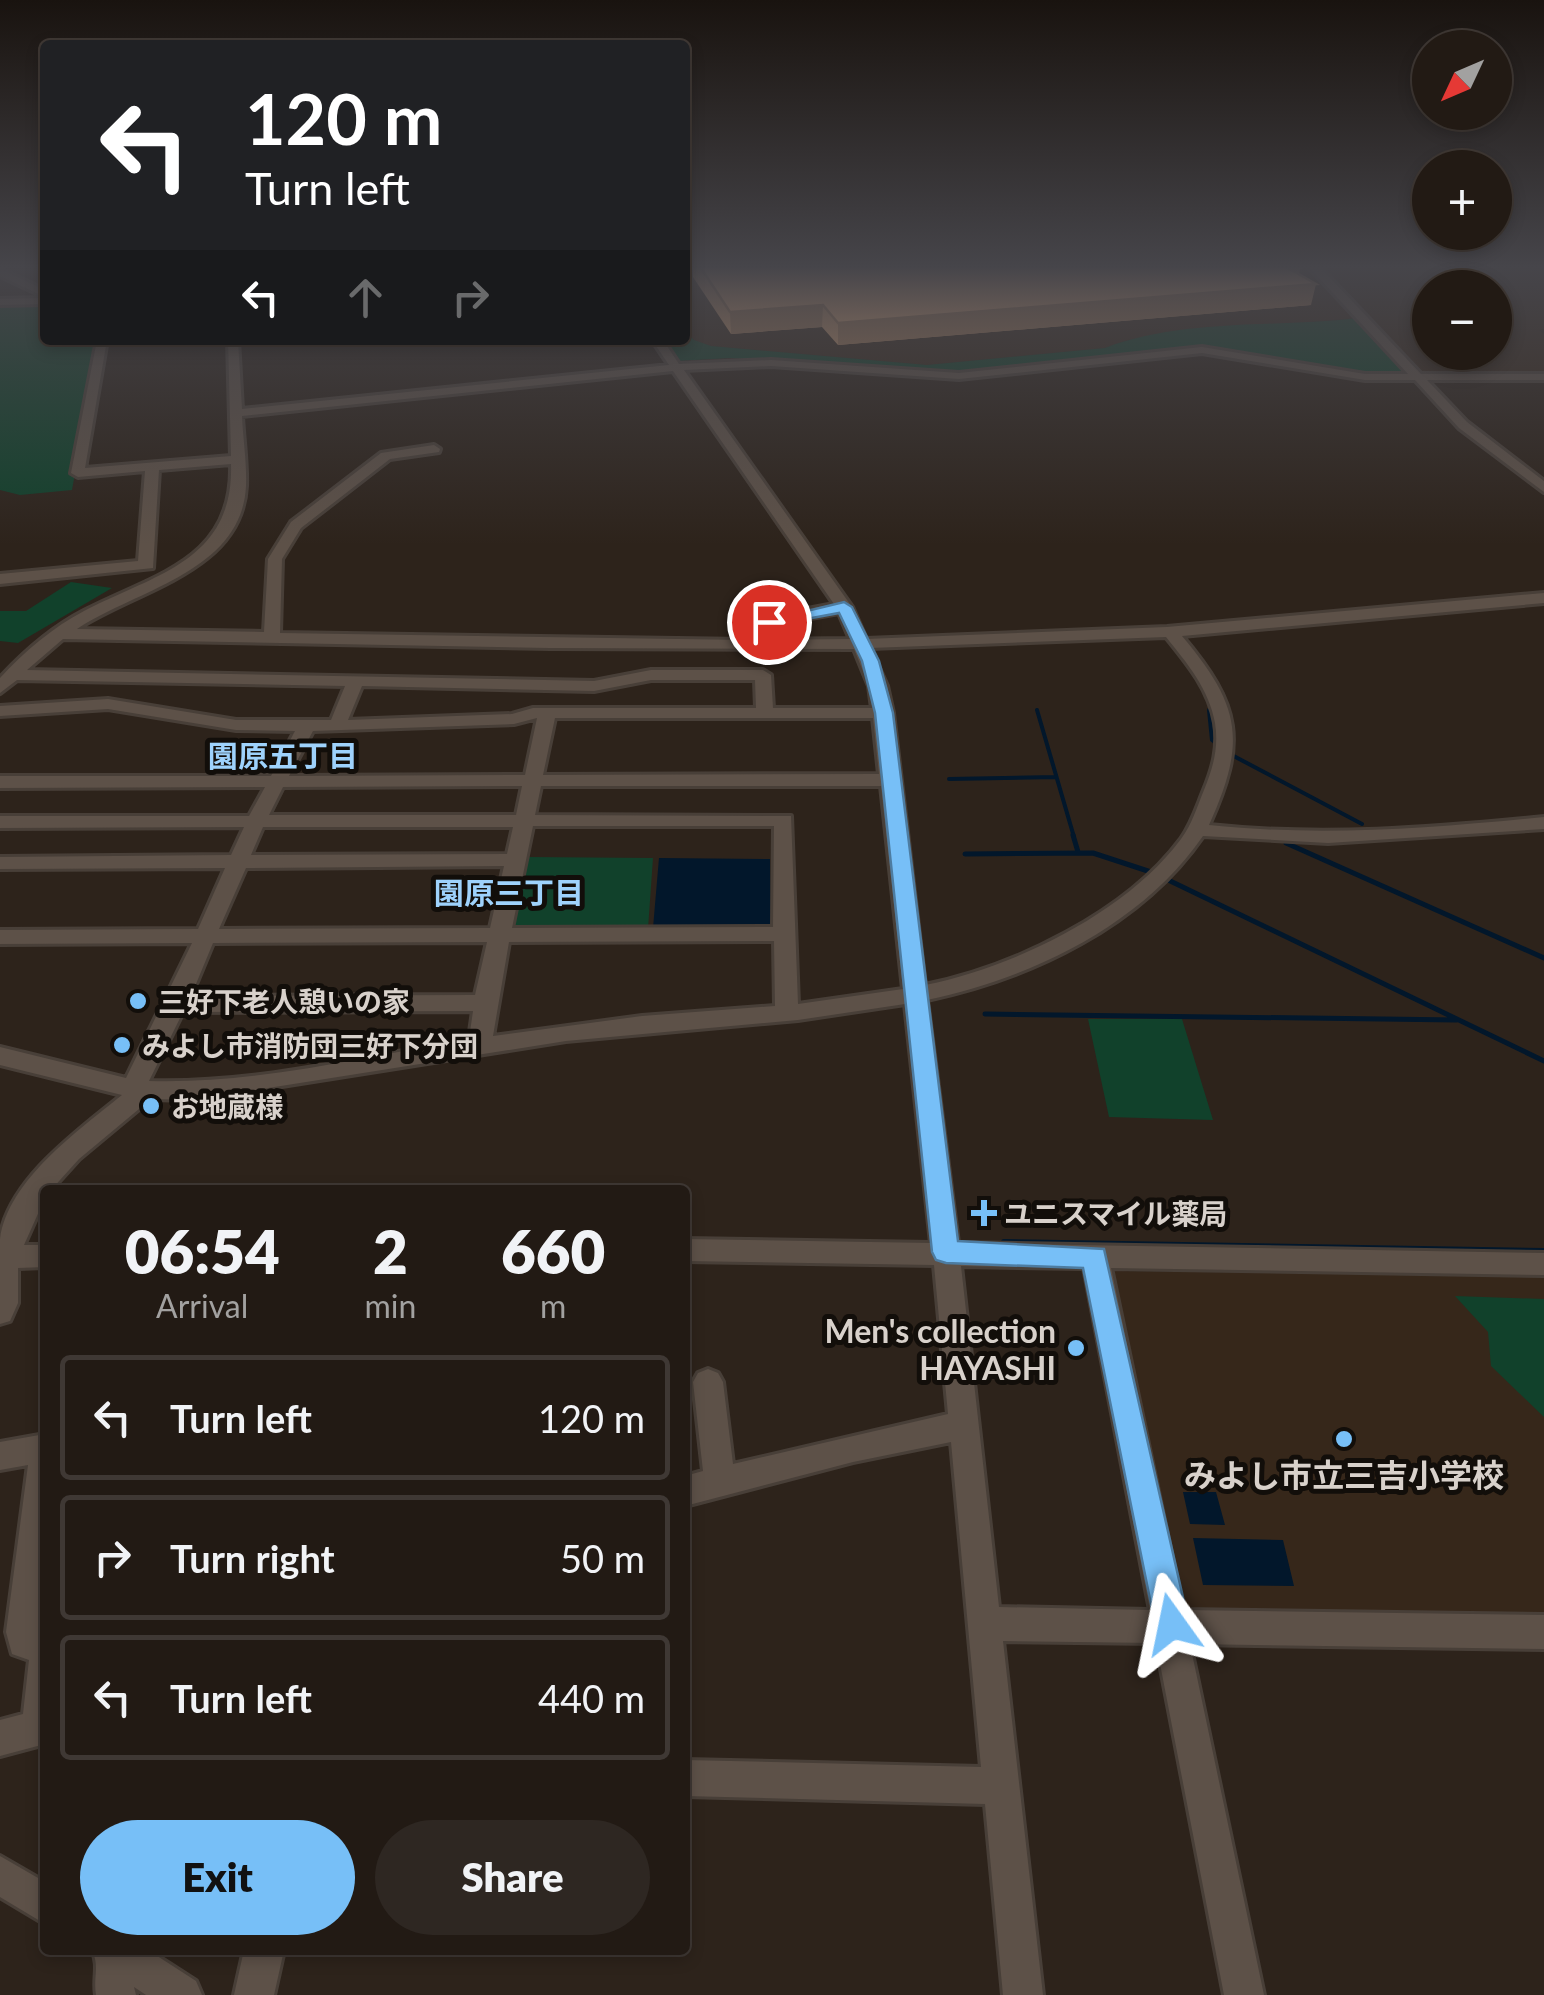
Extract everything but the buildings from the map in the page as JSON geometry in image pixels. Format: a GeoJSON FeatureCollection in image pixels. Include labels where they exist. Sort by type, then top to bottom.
{"type":"FeatureCollection","features":[{"type":"Feature","properties":{"kind":"street"},"geometry":{"type":"LineString","coordinates":[[99,358],[78,473],[152,470],[236,460]]}},
{"type":"Feature","properties":{"kind":"street"},"geometry":{"type":"LineString","coordinates":[[6,681],[86,616],[180,571],[230,525],[238,501],[235,358]]}},
{"type":"Feature","properties":{"kind":"street"},"geometry":{"type":"LineString","coordinates":[[670,358],[844,607],[863,643],[884,713],[946,1252],[1023,1995]]}},
{"type":"Feature","properties":{"kind":"street"},"geometry":{"type":"LineString","coordinates":[[237,413],[676,367],[771,363],[960,376],[1127,358]]}},
{"type":"Feature","properties":{"kind":"street"},"geometry":{"type":"LineString","coordinates":[[1258,358],[1338,374],[1423,380],[1544,377]]}},
{"type":"Feature","properties":{"kind":"street"},"geometry":{"type":"LineString","coordinates":[[1402,358],[1463,426],[1544,488]]}},
{"type":"Feature","properties":{"kind":"street"},"geometry":{"type":"LineString","coordinates":[[272,636],[276,559],[296,525],[386,456],[434,448]]}},
{"type":"Feature","properties":{"kind":"street"},"geometry":{"type":"LineString","coordinates":[[148,565],[144,559],[152,470]]}},
{"type":"Feature","properties":{"kind":"street"},"geometry":{"type":"LineString","coordinates":[[0,580],[148,565],[180,571]]}},
{"type":"Feature","properties":{"kind":"street"},"geometry":{"type":"LineString","coordinates":[[60,634],[272,636],[300,658],[356,681],[543,667],[755,642],[863,643],[1171,632],[1544,598]]}},
{"type":"Feature","properties":{"kind":"street"},"geometry":{"type":"LineString","coordinates":[[755,642],[745,625],[844,607]]}},
{"type":"Feature","properties":{"kind":"street"},"geometry":{"type":"LineString","coordinates":[[0,1056],[139,1090],[193,1091],[480,1045],[681,1019],[916,997],[988,976],[1093,931],[1120,913],[1200,830],[1227,747],[1220,703],[1202,669],[1171,632]]}},
{"type":"Feature","properties":{"kind":"street"},"geometry":{"type":"LineString","coordinates":[[6,681],[300,658],[543,667],[594,686],[652,675],[763,675],[765,714]]}},
{"type":"Feature","properties":{"kind":"street"},"geometry":{"type":"LineString","coordinates":[[480,1045],[485,1003],[534,782],[543,667]]}},
{"type":"Feature","properties":{"kind":"street"},"geometry":{"type":"LineString","coordinates":[[337,726],[356,681]]}},
{"type":"Feature","properties":{"kind":"street"},"geometry":{"type":"LineString","coordinates":[[0,711],[108,704],[236,725],[337,726],[514,719],[540,714],[884,713]]}},
{"type":"Feature","properties":{"kind":"street"},"geometry":{"type":"LineString","coordinates":[[40,1185],[46,1175],[139,1090],[256,822],[307,725]]}},
{"type":"Feature","properties":{"kind":"street"},"geometry":{"type":"LineString","coordinates":[[0,782],[891,780]]}},
{"type":"Feature","properties":{"kind":"street"},"geometry":{"type":"LineString","coordinates":[[0,822],[784,820],[786,1012]]}},
{"type":"Feature","properties":{"kind":"street"},"geometry":{"type":"LineString","coordinates":[[1200,830],[1250,837],[1544,823]]}},
{"type":"Feature","properties":{"kind":"street"},"geometry":{"type":"LineString","coordinates":[[0,863],[516,860]]}},
{"type":"Feature","properties":{"kind":"street"},"geometry":{"type":"LineString","coordinates":[[0,937],[784,934]]}},
{"type":"Feature","properties":{"kind":"street"},"geometry":{"type":"LineString","coordinates":[[176,1004],[485,1003]]}},
{"type":"Feature","properties":{"kind":"street"},"geometry":{"type":"LineString","coordinates":[[0,1312],[6,1303],[3,1257],[40,1185]]}},
{"type":"Feature","properties":{"kind":"street"},"geometry":{"type":"LineString","coordinates":[[690,1250],[1544,1264]]}},
{"type":"Feature","properties":{"kind":"street"},"geometry":{"type":"LineString","coordinates":[[3,1257],[40,1256]]}},
{"type":"Feature","properties":{"kind":"street"},"geometry":{"type":"LineString","coordinates":[[1094,1257],[1172,1624],[1244,1995]]}},
{"type":"Feature","properties":{"kind":"street"},"geometry":{"type":"LineString","coordinates":[[708,1382],[720,1482]]}},
{"type":"Feature","properties":{"kind":"street"},"geometry":{"type":"LineString","coordinates":[[690,1490],[942,1428],[962,1428]]}},
{"type":"Feature","properties":{"kind":"street"},"geometry":{"type":"LineString","coordinates":[[0,1456],[40,1452]]}},
{"type":"Feature","properties":{"kind":"street"},"geometry":{"type":"LineString","coordinates":[[40,1492],[23,1632],[24,1642],[40,1647]]}},
{"type":"Feature","properties":{"kind":"street"},"geometry":{"type":"LineString","coordinates":[[984,1624],[1172,1624],[1542,1636]]}},
{"type":"Feature","properties":{"kind":"street"},"geometry":{"type":"LineString","coordinates":[[0,1738],[40,1727]]}},
{"type":"Feature","properties":{"kind":"street"},"geometry":{"type":"LineString","coordinates":[[690,1778],[1002,1786]]}},
{"type":"Feature","properties":{"kind":"street"},"geometry":{"type":"LineString","coordinates":[[0,1875],[40,1902]]}},
{"type":"Feature","properties":{"kind":"street"},"geometry":{"type":"LineString","coordinates":[[116,1955],[116,1995]]}},
{"type":"Feature","properties":{"kind":"street"},"geometry":{"type":"LineString","coordinates":[[119,1955],[182,1995]]}},
{"type":"Feature","properties":{"kind":"street"},"geometry":{"type":"LineString","coordinates":[[254,1995],[263,1955]]}},
{"type":"Feature","properties":{"kind":"shaded area"},"geometry":{"type":"Polygon","coordinates":[[[849,358],[999,358],[927,365],[849,358]]]}},
{"type":"Feature","properties":{"kind":"shaded area"},"geometry":{"type":"Polygon","coordinates":[[[1512,358],[1544,358],[1544,375],[1434,377],[1417,370],[1512,370],[1512,358]]]}},
{"type":"Feature","properties":{"kind":"shaded area","name":"みよし市立三吉小学校"},"geometry":{"type":"Polygon","coordinates":[[[1109,1271],[1544,1276],[1544,1616],[1188,1612],[1177,1602],[1109,1271]]]}},
{"type":"Feature","properties":{"kind":"green space"},"geometry":{"type":"Polygon","coordinates":[[[0,358],[96,358],[72,490],[20,495],[0,490],[0,358]]]}},
{"type":"Feature","properties":{"kind":"green space"},"geometry":{"type":"Polygon","coordinates":[[[676,358],[728,358],[677,361],[676,358]]]}},
{"type":"Feature","properties":{"kind":"green space"},"geometry":{"type":"Polygon","coordinates":[[[731,358],[849,358],[927,365],[999,358],[1093,358],[956,374],[731,358]]]}},
{"type":"Feature","properties":{"kind":"green space"},"geometry":{"type":"Polygon","coordinates":[[[1265,358],[1395,358],[1409,373],[1402,376],[1265,358]]]}},
{"type":"Feature","properties":{"kind":"green space"},"geometry":{"type":"Polygon","coordinates":[[[71,582],[112,588],[18,643],[0,641],[0,611],[26,611],[71,582]]]}},
{"type":"Feature","properties":{"kind":"green space"},"geometry":{"type":"Polygon","coordinates":[[[527,857],[653,858],[648,929],[512,930],[527,857]]]}},
{"type":"Feature","properties":{"kind":"green space"},"geometry":{"type":"Polygon","coordinates":[[[1088,1019],[1182,1019],[1213,1120],[1109,1117],[1088,1019]]]}},
{"type":"Feature","properties":{"kind":"green space"},"geometry":{"type":"Polygon","coordinates":[[[1455,1296],[1544,1299],[1544,1417],[1491,1366],[1488,1332],[1455,1296]]]}},
{"type":"Feature","properties":{"kind":"water"},"geometry":{"type":"Polygon","coordinates":[[[659,858],[770,859],[771,928],[653,928],[659,858]]]}},
{"type":"Feature","properties":{"kind":"water"},"geometry":{"type":"Polygon","coordinates":[[[1183,1492],[1216,1492],[1225,1525],[1190,1524],[1183,1492]]]}},
{"type":"Feature","properties":{"kind":"water"},"geometry":{"type":"Polygon","coordinates":[[[1193,1538],[1283,1540],[1294,1586],[1203,1585],[1193,1538]]]}},
{"type":"Feature","properties":{"kind":"waterway"},"geometry":{"type":"LineString","coordinates":[[1037,710],[1074,837]]}},
{"type":"Feature","properties":{"kind":"waterway"},"geometry":{"type":"LineString","coordinates":[[1209,710],[1212,740],[1220,746]]}},
{"type":"Feature","properties":{"kind":"waterway"},"geometry":{"type":"LineString","coordinates":[[1228,753],[1362,824]]}},
{"type":"Feature","properties":{"kind":"waterway"},"geometry":{"type":"LineString","coordinates":[[949,779],[1055,777]]}},
{"type":"Feature","properties":{"kind":"waterway"},"geometry":{"type":"LineString","coordinates":[[1073,835],[1078,852]]}},
{"type":"Feature","properties":{"kind":"waterway"},"geometry":{"type":"LineString","coordinates":[[1286,843],[1544,958]]}},
{"type":"Feature","properties":{"kind":"waterway"},"geometry":{"type":"LineString","coordinates":[[965,854],[1093,853],[1154,873]]}},
{"type":"Feature","properties":{"kind":"waterway"},"geometry":{"type":"LineString","coordinates":[[1164,878],[1544,1061]]}},
{"type":"Feature","properties":{"kind":"waterway"},"geometry":{"type":"LineString","coordinates":[[985,1014],[1457,1020]]}},
{"type":"Feature","properties":{"kind":"waterway"},"geometry":{"type":"LineString","coordinates":[[1004,1242],[1544,1251]]}},
{"type":"Feature","properties":{"kind":"place","name":"三好下老人憩いの家"},"geometry":{"type":"Point","coordinates":[138,1001]}},
{"type":"Feature","properties":{"kind":"place","name":"みよし市消防団三好下分団"},"geometry":{"type":"Point","coordinates":[122,1045]}},
{"type":"Feature","properties":{"kind":"place","name":"お地蔵様"},"geometry":{"type":"Point","coordinates":[151,1106]}},
{"type":"Feature","properties":{"kind":"place","name":"ユニスマイル薬局"},"geometry":{"type":"Point","coordinates":[984,1213]}},
{"type":"Feature","properties":{"kind":"place","name":"Men's collection HAYASHI"},"geometry":{"type":"Point","coordinates":[1076,1348]}},
{"type":"Feature","properties":{"kind":"place","name":"みよし市立三吉小学校"},"geometry":{"type":"Point","coordinates":[1344,1439]}},
{"type":"Feature","properties":{"kind":"district","name":"園原五丁目"},"geometry":{"type":"Point","coordinates":[283,755]}},
{"type":"Feature","properties":{"kind":"district","name":"園原三丁目"},"geometry":{"type":"Point","coordinates":[509,892]}},
{"type":"Feature","properties":{"kind":"route"},"geometry":{"type":"LineString","coordinates":[[769,622],[844,607],[863,643],[884,713],[946,1252],[1094,1257],[1172,1624]]}}]}
